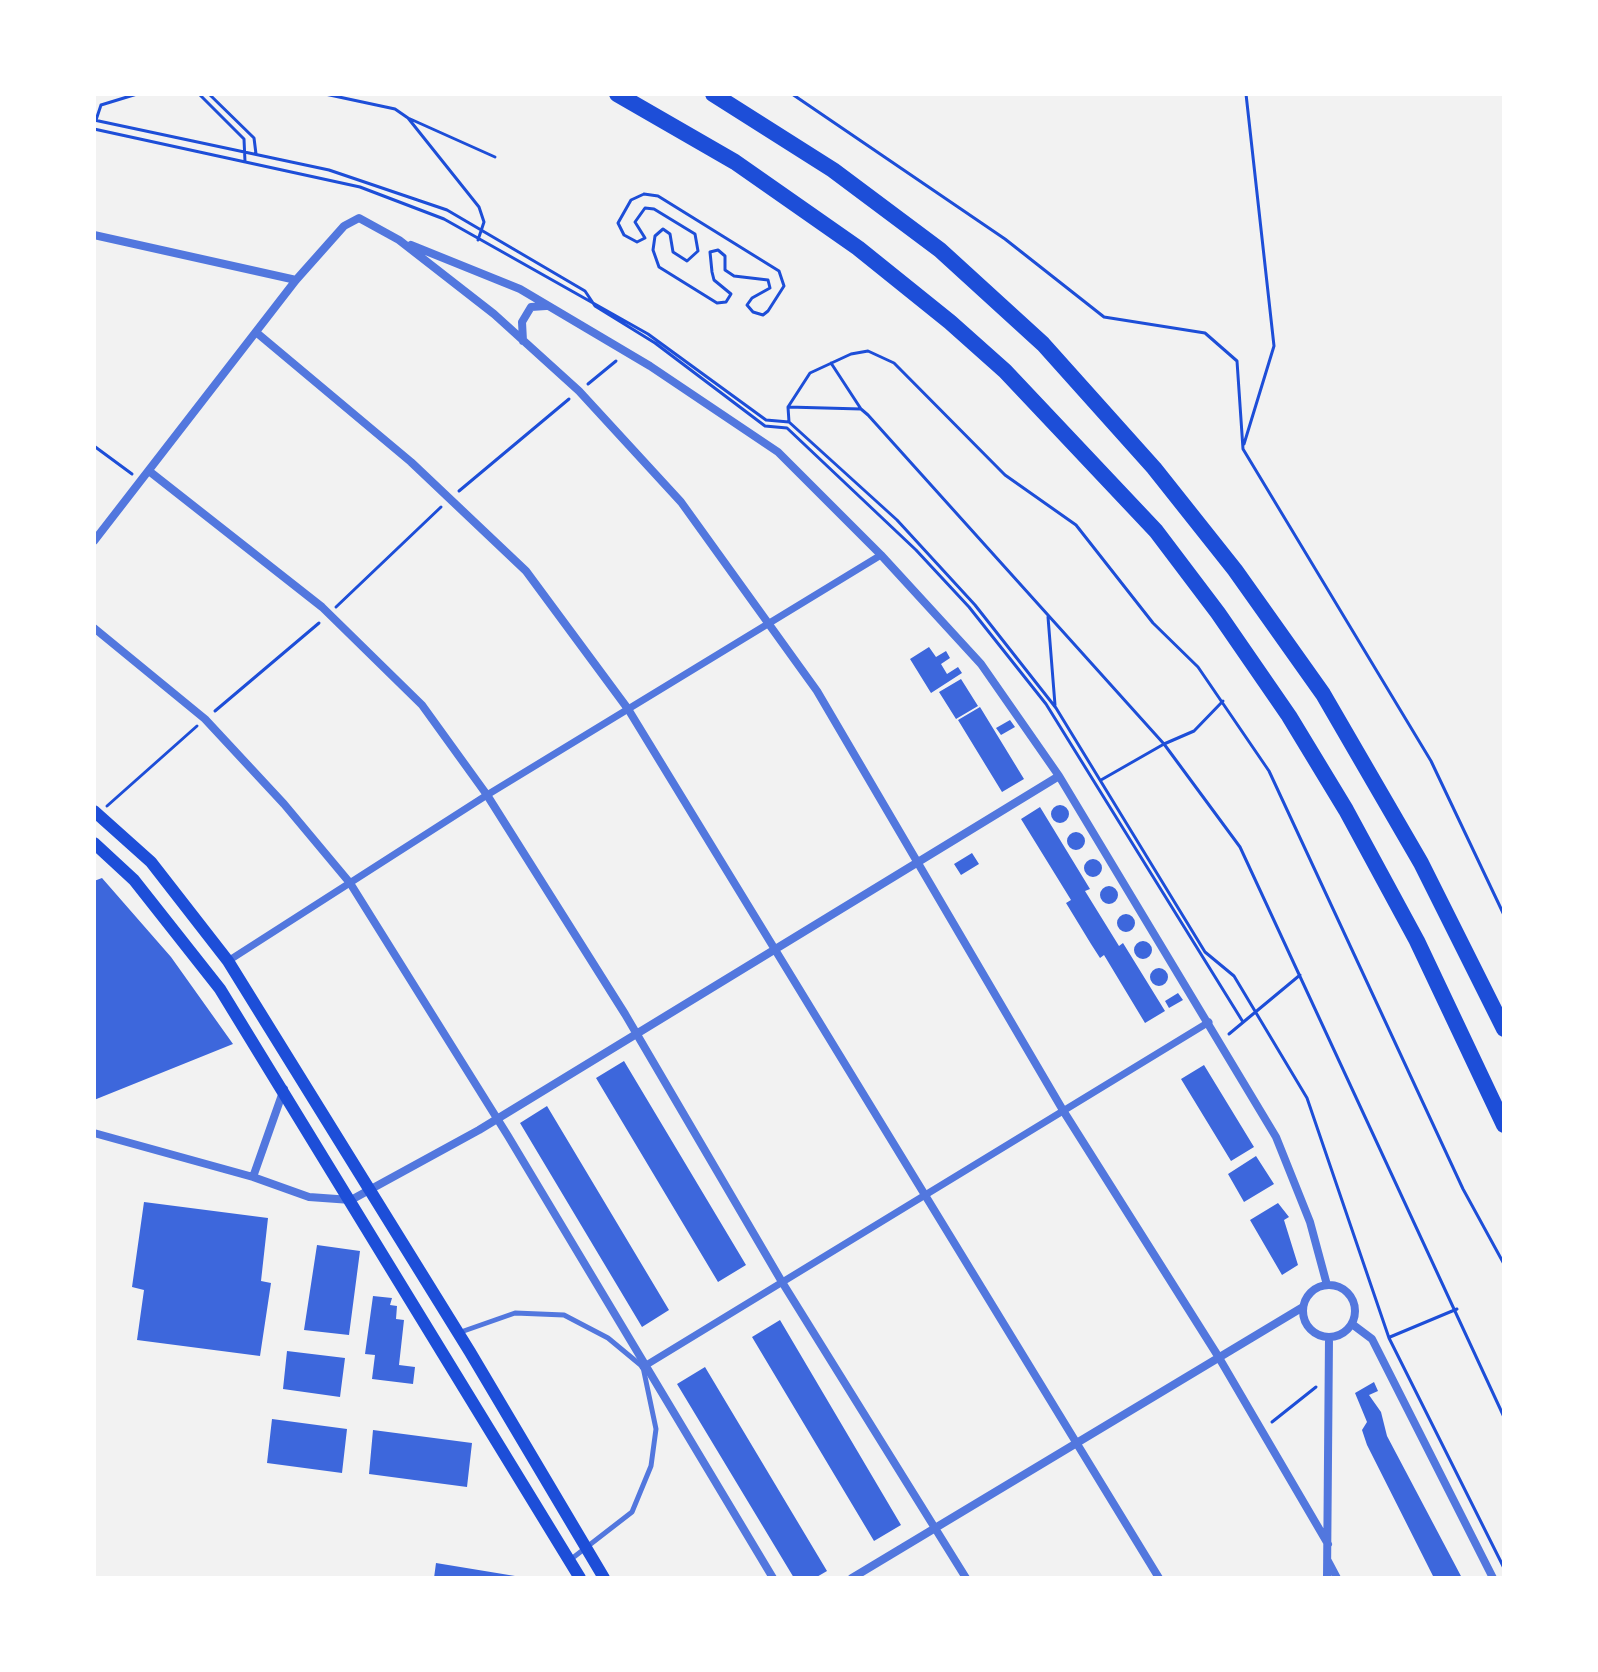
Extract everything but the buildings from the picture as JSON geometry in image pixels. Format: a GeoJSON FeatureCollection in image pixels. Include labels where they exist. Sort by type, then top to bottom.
{"type":"FeatureCollection","features":[{"type":"Feature","properties":{"kind":"highway"},"geometry":{"type":"LineString","coordinates":[[617,94],[735,162],[858,248],[916,294],[1005,371],[1156,531],[1254,665],[1346,810],[1417,941],[1504,1125]]}},
{"type":"Feature","properties":{"kind":"highway"},"geometry":{"type":"LineString","coordinates":[[713,94],[833,170],[940,250],[1043,344],[1154,468],[1235,570],[1323,694],[1421,863],[1504,1029]]}},
{"type":"Feature","properties":{"kind":"main road"},"geometry":{"type":"LineString","coordinates":[[96,812],[151,862],[228,961],[458,1333],[604,1578]]}},
{"type":"Feature","properties":{"kind":"main road"},"geometry":{"type":"LineString","coordinates":[[94,843],[134,880],[197,955],[284,1088],[580,1578]]}},
{"type":"Feature","properties":{"kind":"street"},"geometry":{"type":"LineString","coordinates":[[94,541],[296,280],[344,226],[359,218],[399,240],[520,289],[650,366],[778,452],[881,555],[981,664],[1059,776],[1221,1041],[1284,1154],[1310,1222],[1327,1285]]}},
{"type":"Feature","properties":{"kind":"street"},"geometry":{"type":"LineString","coordinates":[[94,235],[296,280]]}},
{"type":"Feature","properties":{"kind":"street"},"geometry":{"type":"LineString","coordinates":[[399,240],[579,391],[681,502],[770,623],[817,691],[1064,1112],[1218,1356],[1328,1544]]}},
{"type":"Feature","properties":{"kind":"street"},"geometry":{"type":"LineString","coordinates":[[523,341],[522,322],[531,307],[546,306]]}},
{"type":"Feature","properties":{"kind":"street"},"geometry":{"type":"LineString","coordinates":[[257,333],[411,462],[526,571],[628,709],[1159,1578]]}},
{"type":"Feature","properties":{"kind":"street"},"geometry":{"type":"LineString","coordinates":[[149,471],[329,614],[422,705],[487,795],[637,1035],[782,1282],[937,1526],[966,1578]]}},
{"type":"Feature","properties":{"kind":"street"},"geometry":{"type":"LineString","coordinates":[[228,961],[487,795],[881,555]]}},
{"type":"Feature","properties":{"kind":"street"},"geometry":{"type":"LineString","coordinates":[[94,628],[205,719],[284,804],[350,883],[773,1578]]}},
{"type":"Feature","properties":{"kind":"street"},"geometry":{"type":"LineString","coordinates":[[94,1133],[253,1177],[309,1197],[351,1200],[637,1035],[1059,776]]}},
{"type":"Feature","properties":{"kind":"street"},"geometry":{"type":"LineString","coordinates":[[643,1367],[1209,1022]]}},
{"type":"Feature","properties":{"kind":"street"},"geometry":{"type":"LineString","coordinates":[[253,1177],[284,1088]]}},
{"type":"Feature","properties":{"kind":"street"},"geometry":{"type":"LineString","coordinates":[[852,1578],[1303,1307],[1311,1292],[1327,1285],[1341,1288],[1353,1301],[1352,1324],[1346,1332],[1329,1338],[1320,1336],[1306,1325],[1303,1307]]}},
{"type":"Feature","properties":{"kind":"street"},"geometry":{"type":"LineString","coordinates":[[1352,1324],[1372,1339],[1493,1578]]}},
{"type":"Feature","properties":{"kind":"street"},"geometry":{"type":"LineString","coordinates":[[1327,1578],[1329,1338]]}},
{"type":"Feature","properties":{"kind":"street"},"geometry":{"type":"LineString","coordinates":[[1327,1559],[1337,1578]]}},
{"type":"Feature","properties":{"kind":"lane"},"geometry":{"type":"LineString","coordinates":[[458,1333],[515,1313],[564,1315],[608,1338],[643,1367],[656,1429],[651,1466],[632,1512],[569,1560]]}},
{"type":"Feature","properties":{"kind":"path"},"geometry":{"type":"LineString","coordinates":[[137,94],[101,105],[95,120],[359,178],[447,210],[484,230],[524,258],[550,268],[585,291],[594,302]]}},
{"type":"Feature","properties":{"kind":"path"},"geometry":{"type":"LineString","coordinates":[[199,94],[244,139],[245,162]]}},
{"type":"Feature","properties":{"kind":"path"},"geometry":{"type":"LineString","coordinates":[[209,94],[254,138],[256,154]]}},
{"type":"Feature","properties":{"kind":"path"},"geometry":{"type":"LineString","coordinates":[[325,94],[395,109],[408,118],[495,157]]}},
{"type":"Feature","properties":{"kind":"path"},"geometry":{"type":"LineString","coordinates":[[792,94],[1005,239],[1104,317],[1205,333],[1237,361],[1243,449],[1431,761],[1504,915]]}},
{"type":"Feature","properties":{"kind":"path"},"geometry":{"type":"LineString","coordinates":[[1243,449],[1274,346],[1246,94]]}},
{"type":"Feature","properties":{"kind":"path"},"geometry":{"type":"LineString","coordinates":[[408,118],[479,207],[484,230],[478,240]]}},
{"type":"Feature","properties":{"kind":"path"},"geometry":{"type":"LineString","coordinates":[[94,129],[360,187],[444,219],[648,334],[766,420],[789,422],[897,520],[975,605],[1056,708],[1205,952],[1234,976],[1307,1098],[1389,1338],[1504,1568]]}},
{"type":"Feature","properties":{"kind":"path"},"geometry":{"type":"LineString","coordinates":[[644,194],[658,196],[779,271],[784,286],[768,311],[763,315],[753,312],[747,305],[752,298],[770,288],[768,280],[734,276],[725,270],[725,256],[718,250],[710,252],[712,272],[714,280],[731,294],[726,302],[717,303],[659,267],[653,250],[655,236],[663,229],[670,234],[673,252],[687,261],[698,251],[695,234],[654,209],[645,208],[635,222],[645,238],[637,242],[624,235],[618,223],[631,200],[644,194]]}},
{"type":"Feature","properties":{"kind":"path"},"geometry":{"type":"LineString","coordinates":[[789,422],[788,407],[810,373],[851,354],[868,351],[894,363],[1005,475],[1076,525],[1145,613],[1198,667],[1269,771],[1463,1189],[1504,1264]]}},
{"type":"Feature","properties":{"kind":"path"},"geometry":{"type":"LineString","coordinates":[[96,812],[329,614],[450,499],[625,353]]}},
{"type":"Feature","properties":{"kind":"path"},"geometry":{"type":"LineString","coordinates":[[831,363],[861,409],[1164,744],[1240,847],[1457,1309],[1504,1417]]}},
{"type":"Feature","properties":{"kind":"path"},"geometry":{"type":"LineString","coordinates":[[788,407],[861,409]]}},
{"type":"Feature","properties":{"kind":"path"},"geometry":{"type":"LineString","coordinates":[[94,446],[141,481]]}},
{"type":"Feature","properties":{"kind":"path"},"geometry":{"type":"LineString","coordinates":[[1048,617],[1056,708]]}},
{"type":"Feature","properties":{"kind":"path"},"geometry":{"type":"LineString","coordinates":[[1101,780],[1164,744],[1194,731],[1223,701]]}},
{"type":"Feature","properties":{"kind":"path"},"geometry":{"type":"LineString","coordinates":[[1221,1041],[1300,975]]}},
{"type":"Feature","properties":{"kind":"path"},"geometry":{"type":"LineString","coordinates":[[1389,1338],[1457,1309]]}},
{"type":"Feature","properties":{"kind":"path"},"geometry":{"type":"LineString","coordinates":[[1262,1430],[1328,1377]]}}]}
